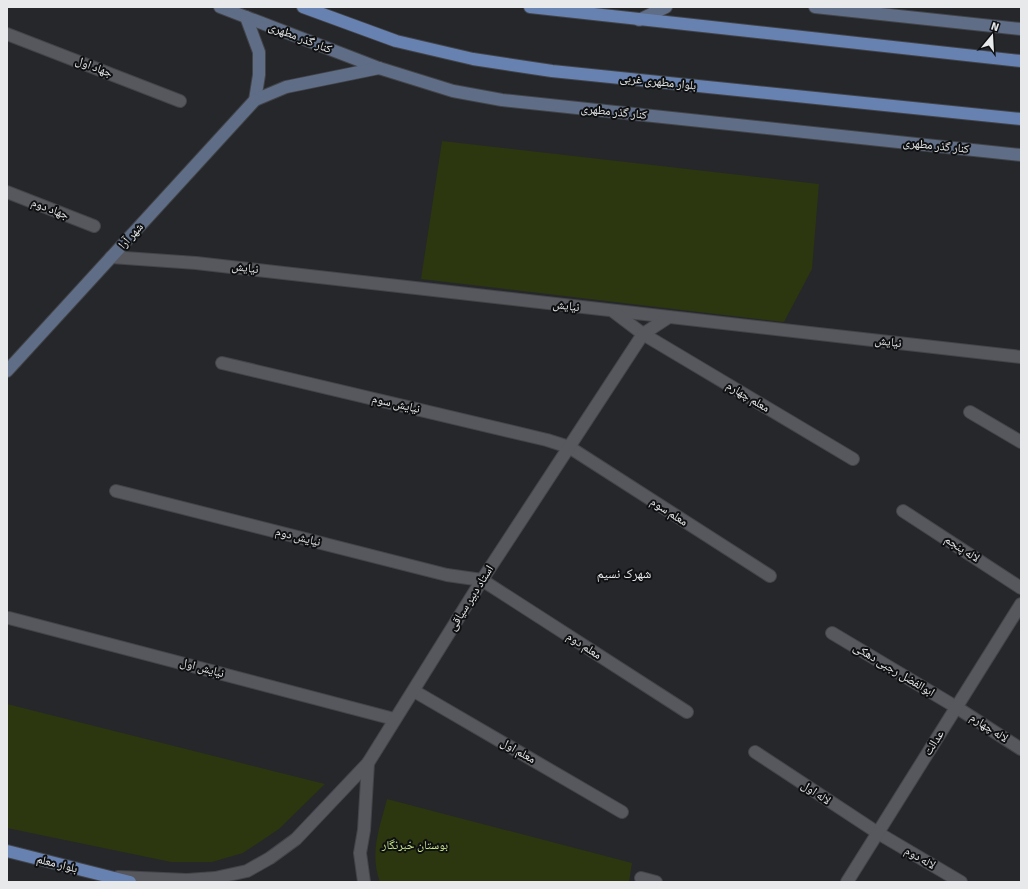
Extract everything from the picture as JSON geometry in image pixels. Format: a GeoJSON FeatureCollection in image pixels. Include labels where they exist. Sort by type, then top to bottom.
{"type":"FeatureCollection","features":[{"type":"Feature","properties":{"kind":"main road","name":"بلوار مطهری غربی"},"geometry":{"type":"LineString","coordinates":[[303,7],[396,40],[473,59],[552,71],[1021,119]]}},
{"type":"Feature","properties":{"kind":"main road"},"geometry":{"type":"LineString","coordinates":[[530,7],[1021,61]]}},
{"type":"Feature","properties":{"kind":"main road","name":"بلوار معلم"},"geometry":{"type":"LineString","coordinates":[[7,851],[130,882]]}},
{"type":"Feature","properties":{"kind":"street","name":"کنار گذر مطهری"},"geometry":{"type":"LineString","coordinates":[[220,7],[379,68],[453,91],[502,100],[1019,153]]}},
{"type":"Feature","properties":{"kind":"street"},"geometry":{"type":"LineString","coordinates":[[639,20],[666,7]]}},
{"type":"Feature","properties":{"kind":"street"},"geometry":{"type":"LineString","coordinates":[[815,7],[836,8],[1021,29]]}},
{"type":"Feature","properties":{"kind":"street"},"geometry":{"type":"LineString","coordinates":[[246,17],[259,52],[259,75],[255,100]]}},
{"type":"Feature","properties":{"kind":"street","name":"جهاد اول"},"geometry":{"type":"LineString","coordinates":[[7,34],[180,101]]}},
{"type":"Feature","properties":{"kind":"street"},"geometry":{"type":"LineString","coordinates":[[255,100],[286,86],[379,68]]}},
{"type":"Feature","properties":{"kind":"street","name":"شهر آرا"},"geometry":{"type":"LineString","coordinates":[[7,372],[255,100]]}},
{"type":"Feature","properties":{"kind":"street","name":"جهاد دوم"},"geometry":{"type":"LineString","coordinates":[[7,192],[94,226]]}},
{"type":"Feature","properties":{"kind":"street","name":"نيايش"},"geometry":{"type":"LineString","coordinates":[[112,257],[196,263],[1021,358]]}},
{"type":"Feature","properties":{"kind":"street","name":"معلم چهارم"},"geometry":{"type":"LineString","coordinates":[[613,311],[643,334],[853,459]]}},
{"type":"Feature","properties":{"kind":"street"},"geometry":{"type":"LineString","coordinates":[[643,334],[669,317]]}},
{"type":"Feature","properties":{"kind":"street","name":"استاد دبیر سیاقی"},"geometry":{"type":"LineString","coordinates":[[364,882],[360,853],[364,830],[368,763],[482,580],[643,334]]}},
{"type":"Feature","properties":{"kind":"street","name":"نیایش سوم"},"geometry":{"type":"LineString","coordinates":[[222,363],[539,438],[569,447]]}},
{"type":"Feature","properties":{"kind":"street"},"geometry":{"type":"LineString","coordinates":[[970,412],[1021,442]]}},
{"type":"Feature","properties":{"kind":"street","name":"معلم سوم"},"geometry":{"type":"LineString","coordinates":[[569,447],[770,576]]}},
{"type":"Feature","properties":{"kind":"street","name":"نیایش دوم"},"geometry":{"type":"LineString","coordinates":[[116,491],[447,576],[482,580]]}},
{"type":"Feature","properties":{"kind":"street","name":"لاله پنجم"},"geometry":{"type":"LineString","coordinates":[[903,511],[1021,588]]}},
{"type":"Feature","properties":{"kind":"street","name":"معلم دوم"},"geometry":{"type":"LineString","coordinates":[[482,580],[687,712]]}},
{"type":"Feature","properties":{"kind":"street","name":"عدالت"},"geometry":{"type":"LineString","coordinates":[[847,882],[1021,604]]}},
{"type":"Feature","properties":{"kind":"street","name":"نیایش اول"},"geometry":{"type":"LineString","coordinates":[[9,618],[394,719]]}},
{"type":"Feature","properties":{"kind":"street","name":"ابوالفضل رجبی دهکی"},"geometry":{"type":"LineString","coordinates":[[832,633],[956,707]]}},
{"type":"Feature","properties":{"kind":"street","name":"معلم اول"},"geometry":{"type":"LineString","coordinates":[[414,690],[622,812]]}},
{"type":"Feature","properties":{"kind":"street","name":"لاله چهارم"},"geometry":{"type":"LineString","coordinates":[[956,707],[1021,749]]}},
{"type":"Feature","properties":{"kind":"street","name":"لاله اول"},"geometry":{"type":"LineString","coordinates":[[755,752],[878,833]]}},
{"type":"Feature","properties":{"kind":"street"},"geometry":{"type":"LineString","coordinates":[[108,877],[187,880],[215,878],[247,871],[296,839],[368,763]]}},
{"type":"Feature","properties":{"kind":"street","name":"لاله دوم"},"geometry":{"type":"LineString","coordinates":[[878,833],[961,882]]}},
{"type":"Feature","properties":{"kind":"street"},"geometry":{"type":"LineString","coordinates":[[641,878],[656,882]]}},
{"type":"Feature","properties":{"kind":"green space"},"geometry":{"type":"Polygon","coordinates":[[[442,141],[819,184],[812,269],[784,322],[421,279],[442,141]]]}},
{"type":"Feature","properties":{"kind":"green space"},"geometry":{"type":"Polygon","coordinates":[[[7,704],[325,784],[279,829],[243,853],[212,862],[171,862],[7,828],[7,704]]]}},
{"type":"Feature","properties":{"kind":"green space","name":"بوستان خبرنگار"},"geometry":{"type":"Polygon","coordinates":[[[387,799],[632,863],[629,882],[380,882],[375,861],[377,840],[387,799]]]}},
{"type":"Feature","properties":{"kind":"district","name":"شهرک نسیم"},"geometry":{"type":"Point","coordinates":[624,574]}}]}
